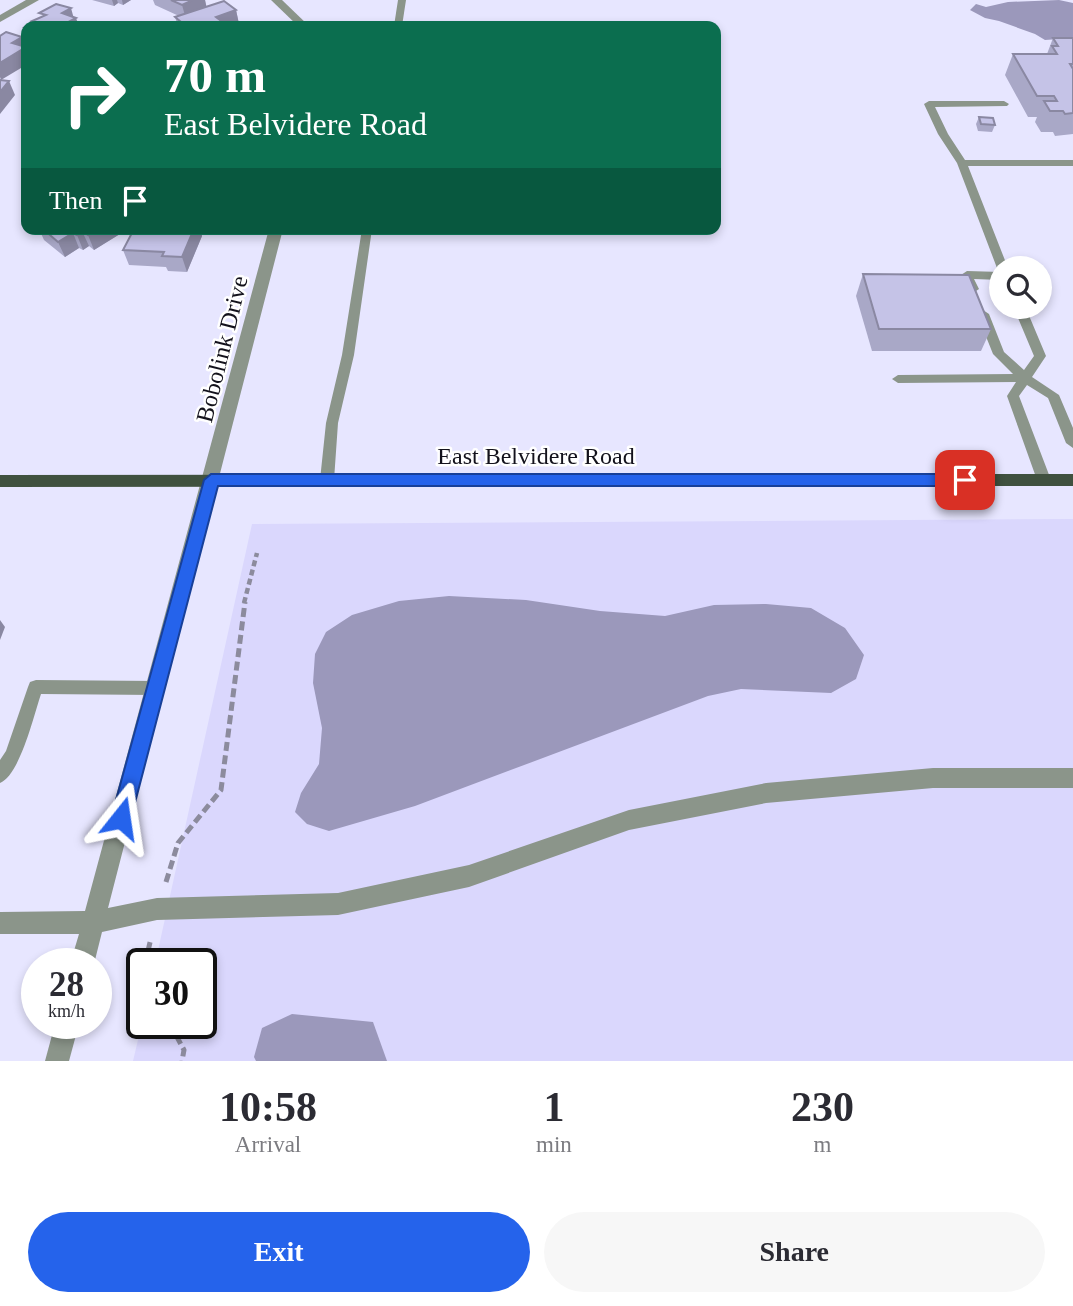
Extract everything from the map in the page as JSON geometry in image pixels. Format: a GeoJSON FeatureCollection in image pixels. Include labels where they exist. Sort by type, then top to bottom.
{"type":"FeatureCollection","features":[{"type":"Feature","properties":{"kind":"main road","name":"East Belvidere Road"},"geometry":{"type":"LineString","coordinates":[[0,481],[1073,480]]}},
{"type":"Feature","properties":{"kind":"street"},"geometry":{"type":"LineString","coordinates":[[0,19],[34,0]]}},
{"type":"Feature","properties":{"kind":"street"},"geometry":{"type":"LineString","coordinates":[[276,0],[299,21]]}},
{"type":"Feature","properties":{"kind":"street","name":"Bobolink Drive"},"geometry":{"type":"LineString","coordinates":[[86,948],[274,235]]}},
{"type":"Feature","properties":{"kind":"street"},"geometry":{"type":"LineString","coordinates":[[0,923],[93,922],[157,909],[338,904],[469,876],[629,820],[766,793],[933,778],[1073,778]]}},
{"type":"Feature","properties":{"kind":"street"},"geometry":{"type":"LineString","coordinates":[[57,1061],[63,1039]]}},
{"type":"Feature","properties":{"kind":"lane"},"geometry":{"type":"LineString","coordinates":[[399,21],[402,0]]}},
{"type":"Feature","properties":{"kind":"lane"},"geometry":{"type":"LineString","coordinates":[[998,256],[962,163],[943,134],[929,104],[1004,104]]}},
{"type":"Feature","properties":{"kind":"lane"},"geometry":{"type":"LineString","coordinates":[[962,163],[1073,163]]}},
{"type":"Feature","properties":{"kind":"lane"},"geometry":{"type":"LineString","coordinates":[[327,480],[332,423],[348,355],[366,235]]}},
{"type":"Feature","properties":{"kind":"lane"},"geometry":{"type":"LineString","coordinates":[[989,276],[967,275],[999,354],[1025,378],[1053,395],[1073,443]]}},
{"type":"Feature","properties":{"kind":"lane"},"geometry":{"type":"LineString","coordinates":[[1024,319],[1040,356],[1013,396],[1044,480]]}},
{"type":"Feature","properties":{"kind":"lane"},"geometry":{"type":"LineString","coordinates":[[898,379],[1025,378]]}},
{"type":"Feature","properties":{"kind":"lane"},"geometry":{"type":"LineString","coordinates":[[0,775],[13,754],[36,687],[156,688]]}},
{"type":"Feature","properties":{"kind":"path"},"geometry":{"type":"LineString","coordinates":[[148,948],[157,909],[178,843],[221,790],[246,590],[257,553]]}},
{"type":"Feature","properties":{"kind":"path"},"geometry":{"type":"LineString","coordinates":[[178,1039],[184,1050],[182,1061]]}},
{"type":"Feature","properties":{"kind":"shaded area"},"geometry":{"type":"Polygon","coordinates":[[[1059,0],[1073,3],[1073,38],[1045,40],[970,10],[976,4],[986,7],[1008,2],[1059,0]]]}},
{"type":"Feature","properties":{"kind":"shaded area"},"geometry":{"type":"Polygon","coordinates":[[[1073,519],[1073,1061],[133,1061],[138,1039],[217,1039],[217,948],[159,948],[252,524],[1073,519]]]}},
{"type":"Feature","properties":{"kind":"shaded area"},"geometry":{"type":"Polygon","coordinates":[[[449,596],[526,600],[600,611],[665,616],[714,605],[766,604],[811,608],[845,628],[864,655],[856,679],[831,693],[741,689],[708,696],[415,806],[329,831],[307,824],[295,812],[301,793],[319,764],[322,728],[313,683],[315,654],[326,632],[352,615],[399,601],[449,596]]]}},
{"type":"Feature","properties":{"kind":"shaded area"},"geometry":{"type":"Polygon","coordinates":[[[292,1014],[373,1022],[387,1061],[256,1061],[254,1057],[262,1028],[292,1014]]]}},
{"type":"Feature","properties":{"kind":"building"},"geometry":{"type":"Polygon","coordinates":[[[171,0],[193,0],[182,5],[171,0]]]}},
{"type":"Feature","properties":{"kind":"building"},"geometry":{"type":"Polygon","coordinates":[[[224,1],[236,10],[216,17],[221,21],[180,21],[175,17],[224,1]]]}},
{"type":"Feature","properties":{"kind":"building"},"geometry":{"type":"Polygon","coordinates":[[[56,4],[71,8],[62,13],[76,18],[70,21],[32,21],[46,15],[39,13],[56,4]]]}},
{"type":"Feature","properties":{"kind":"building"},"geometry":{"type":"Polygon","coordinates":[[[6,32],[21,37],[12,43],[21,46],[21,50],[0,63],[0,36],[6,32]]]}},
{"type":"Feature","properties":{"kind":"building"},"geometry":{"type":"Polygon","coordinates":[[[1053,38],[1073,38],[1073,64],[1070,64],[1073,69],[1073,113],[1050,111],[1044,101],[1057,101],[1054,96],[1037,96],[1013,54],[1057,54],[1052,46],[1058,46],[1053,38]]]}},
{"type":"Feature","properties":{"kind":"building"},"geometry":{"type":"Polygon","coordinates":[[[0,80],[9,81],[0,92],[0,80]]]}},
{"type":"Feature","properties":{"kind":"building"},"geometry":{"type":"Polygon","coordinates":[[[979,117],[993,118],[995,125],[981,124],[979,117]]]}},
{"type":"Feature","properties":{"kind":"building"},"geometry":{"type":"Polygon","coordinates":[[[50,235],[70,235],[58,242],[50,235]]]}},
{"type":"Feature","properties":{"kind":"building"},"geometry":{"type":"Polygon","coordinates":[[[131,235],[191,235],[182,257],[162,256],[164,252],[123,250],[131,235]]]}},
{"type":"Feature","properties":{"kind":"building"},"geometry":{"type":"Polygon","coordinates":[[[863,274],[969,275],[991,329],[879,329],[863,274]]]}},
{"type":"Feature","properties":{"kind":"route"},"geometry":{"type":"LineString","coordinates":[[121,818],[211,480],[965,480]]}}]}
